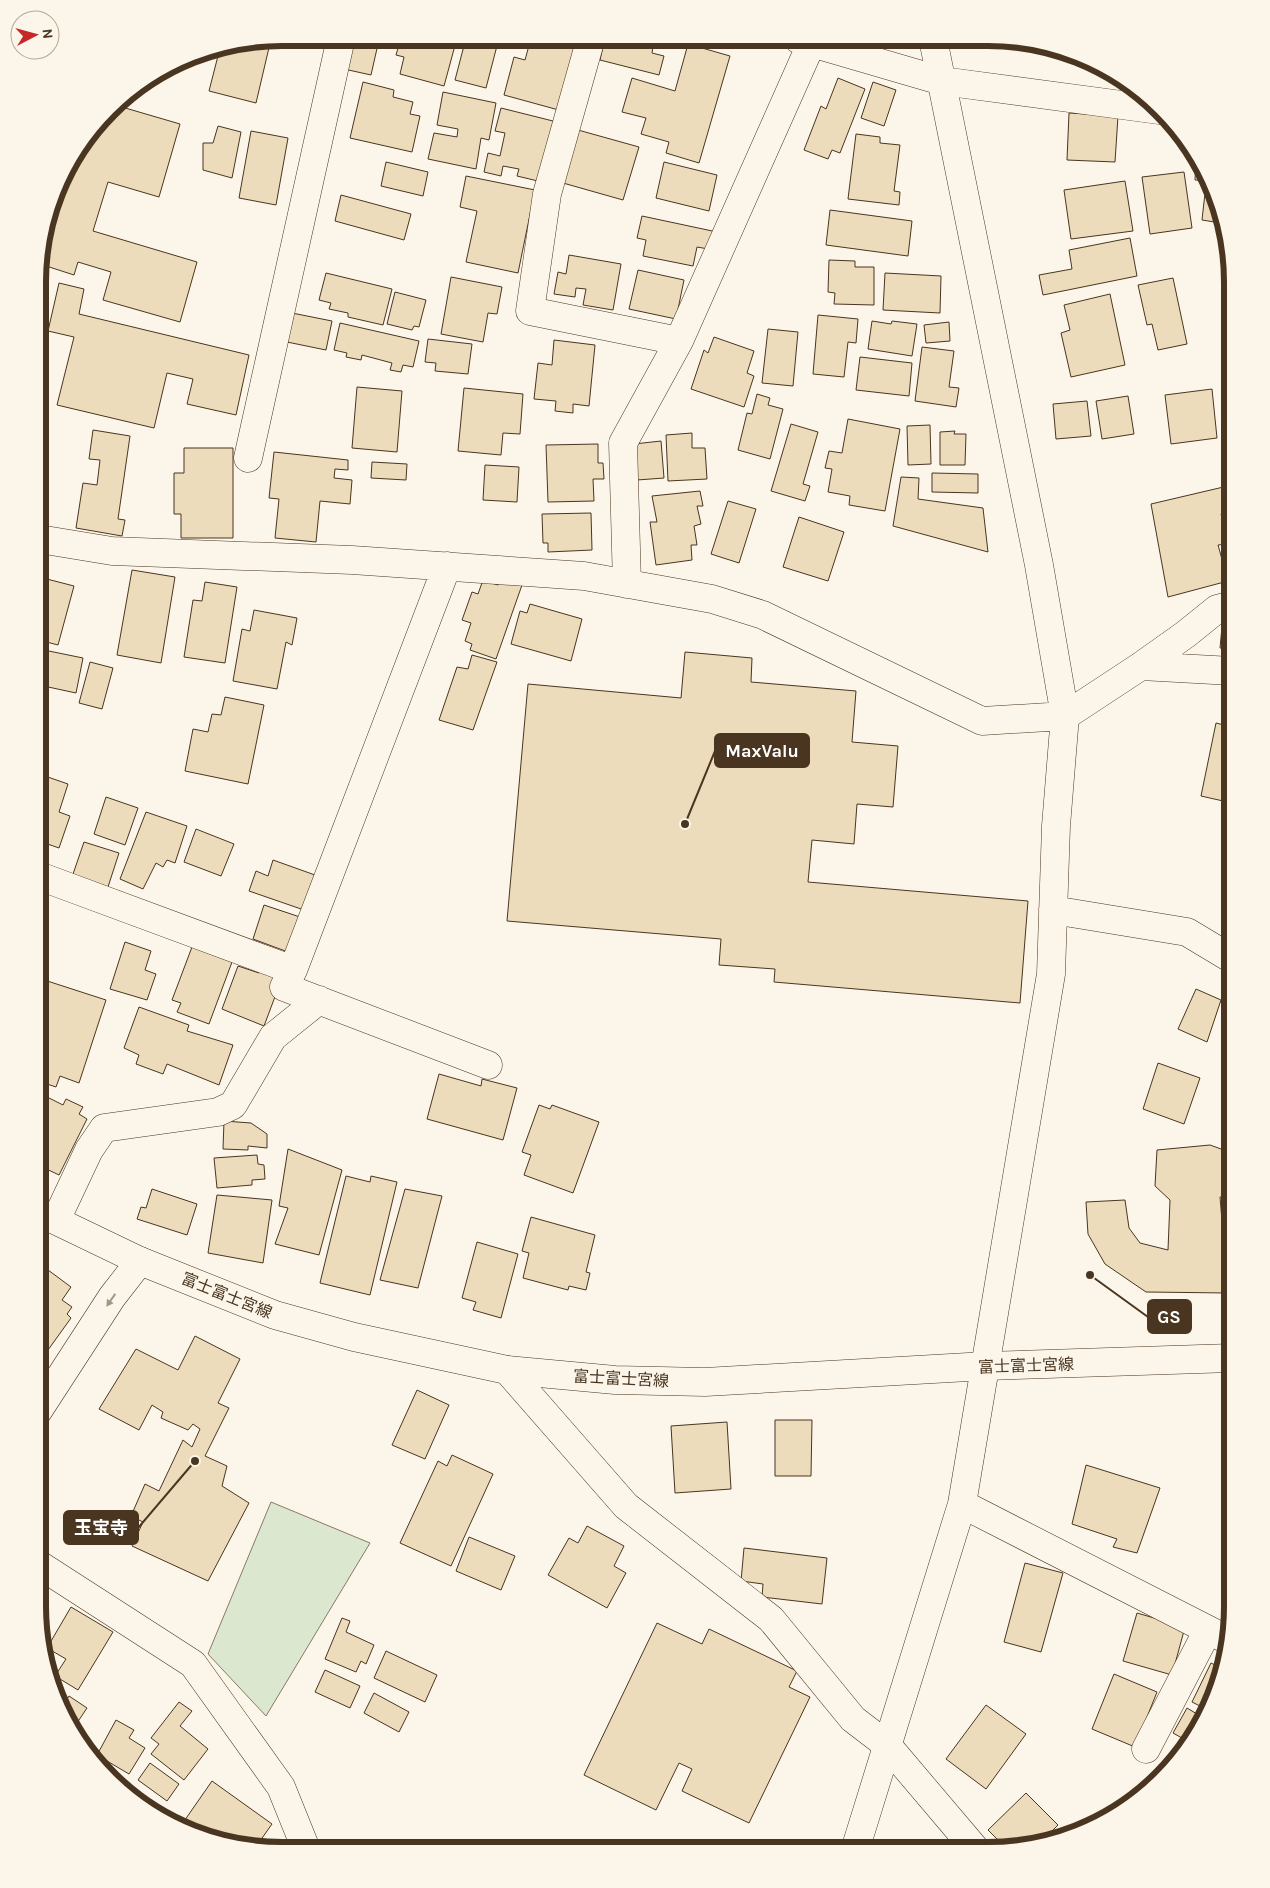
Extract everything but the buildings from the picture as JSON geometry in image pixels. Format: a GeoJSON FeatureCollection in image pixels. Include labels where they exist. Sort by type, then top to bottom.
{"type":"FeatureCollection","features":[{"type":"Feature","properties":{"kind":"street"},"geometry":{"type":"LineString","coordinates":[[248,458],[339,46]]}},
{"type":"Feature","properties":{"kind":"street"},"geometry":{"type":"LineString","coordinates":[[589,46],[547,194],[530,311],[679,341]]}},
{"type":"Feature","properties":{"kind":"street"},"geometry":{"type":"LineString","coordinates":[[627,584],[623,444],[679,341],[802,46]]}},
{"type":"Feature","properties":{"kind":"street"},"geometry":{"type":"LineString","coordinates":[[826,46],[942,80],[1148,108]]}},
{"type":"Feature","properties":{"kind":"street"},"geometry":{"type":"LineString","coordinates":[[857,1842],[962,1504],[1051,974],[1056,826],[1065,716],[1039,565],[935,46]]}},
{"type":"Feature","properties":{"kind":"street"},"geometry":{"type":"LineString","coordinates":[[46,540],[112,551],[352,560],[584,576],[712,599],[762,615],[982,721],[1065,716],[1141,666],[1217,609],[1224,607]]}},
{"type":"Feature","properties":{"kind":"street"},"geometry":{"type":"LineString","coordinates":[[447,566],[293,970],[284,987],[488,1065]]}},
{"type":"Feature","properties":{"kind":"street"},"geometry":{"type":"LineString","coordinates":[[1141,666],[1224,671]]}},
{"type":"Feature","properties":{"kind":"street"},"geometry":{"type":"LineString","coordinates":[[46,879],[293,970]]}},
{"type":"Feature","properties":{"kind":"street"},"geometry":{"type":"LineString","coordinates":[[1053,910],[1187,932],[1224,954]]}},
{"type":"Feature","properties":{"kind":"street"},"geometry":{"type":"LineString","coordinates":[[47,1216],[104,1128],[218,1112],[233,1105],[273,1037],[319,1000]]}},
{"type":"Feature","properties":{"kind":"street","name":"富士富士宮線"},"geometry":{"type":"LineString","coordinates":[[47,1216],[140,1261],[276,1315],[354,1337],[507,1370],[615,1380],[705,1382],[986,1366],[1224,1358]]}},
{"type":"Feature","properties":{"kind":"street"},"geometry":{"type":"LineString","coordinates":[[46,1400],[112,1297],[140,1261]]}},
{"type":"Feature","properties":{"kind":"street"},"geometry":{"type":"LineString","coordinates":[[507,1370],[626,1506],[771,1619],[853,1719],[887,1745],[969,1842]]}},
{"type":"Feature","properties":{"kind":"street"},"geometry":{"type":"LineString","coordinates":[[962,1504],[1218,1635],[1146,1749]]}},
{"type":"Feature","properties":{"kind":"street"},"geometry":{"type":"LineString","coordinates":[[46,1569],[193,1664],[281,1787],[303,1842]]}},
{"type":"Feature","properties":{"kind":"green space"},"geometry":{"type":"Polygon","coordinates":[[[271,1502],[370,1543],[266,1716],[208,1654],[271,1502]]]}},
{"type":"Feature","properties":{"kind":"place","name":"MaxValu"},"geometry":{"type":"Point","coordinates":[685,824]}},
{"type":"Feature","properties":{"kind":"place","name":"GS"},"geometry":{"type":"Point","coordinates":[1090,1275]}},
{"type":"Feature","properties":{"kind":"place","name":"玉宝寺"},"geometry":{"type":"Point","coordinates":[195,1461]}}]}
